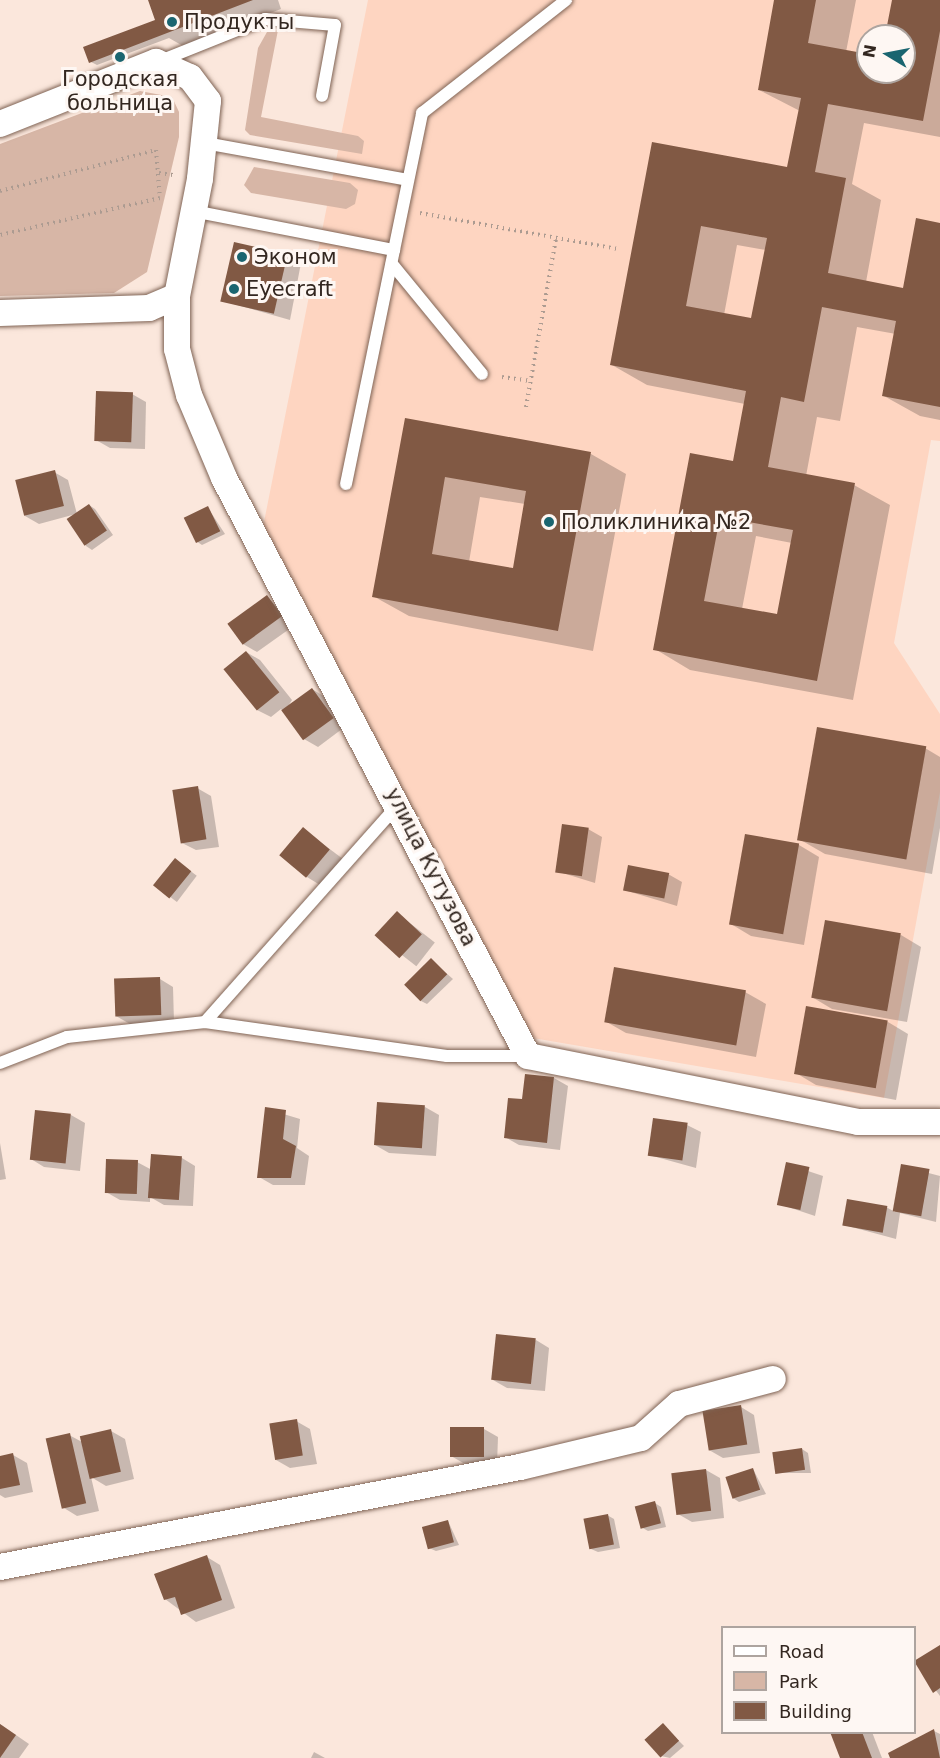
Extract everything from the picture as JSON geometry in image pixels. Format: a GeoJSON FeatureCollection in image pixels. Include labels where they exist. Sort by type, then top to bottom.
{"type":"FeatureCollection","features":[{"type":"Feature","properties":{"kind":"street"},"geometry":{"type":"LineString","coordinates":[[0,124],[156,62]]}},
{"type":"Feature","properties":{"kind":"street","name":"улица Кутузова"},"geometry":{"type":"LineString","coordinates":[[156,62],[190,77],[208,101],[205,143],[177,296],[177,349],[189,395],[224,478],[399,803],[528,1056]]}},
{"type":"Feature","properties":{"kind":"street"},"geometry":{"type":"LineString","coordinates":[[0,313],[149,308],[177,296]]}},
{"type":"Feature","properties":{"kind":"street"},"geometry":{"type":"LineString","coordinates":[[528,1056],[858,1122],[940,1122]]}},
{"type":"Feature","properties":{"kind":"street"},"geometry":{"type":"LineString","coordinates":[[0,1567],[641,1438],[679,1404],[773,1379]]}},
{"type":"Feature","properties":{"kind":"lane"},"geometry":{"type":"LineString","coordinates":[[346,484],[422,113],[566,0]]}},
{"type":"Feature","properties":{"kind":"lane"},"geometry":{"type":"LineString","coordinates":[[156,62],[265,19],[293,17],[335,25],[322,96]]}},
{"type":"Feature","properties":{"kind":"lane"},"geometry":{"type":"LineString","coordinates":[[205,143],[408,180]]}},
{"type":"Feature","properties":{"kind":"lane"},"geometry":{"type":"LineString","coordinates":[[194,212],[394,250]]}},
{"type":"Feature","properties":{"kind":"lane"},"geometry":{"type":"LineString","coordinates":[[392,264],[482,374]]}},
{"type":"Feature","properties":{"kind":"lane"},"geometry":{"type":"LineString","coordinates":[[205,1022],[399,803]]}},
{"type":"Feature","properties":{"kind":"lane"},"geometry":{"type":"LineString","coordinates":[[0,1064],[68,1037],[205,1022],[447,1056],[528,1056]]}},
{"type":"Feature","properties":{"kind":"path"},"geometry":{"type":"LineString","coordinates":[[0,191],[156,150],[160,198],[0,235]]}},
{"type":"Feature","properties":{"kind":"path"},"geometry":{"type":"LineString","coordinates":[[402,210],[619,249]]}},
{"type":"Feature","properties":{"kind":"path"},"geometry":{"type":"LineString","coordinates":[[526,407],[556,238]]}},
{"type":"Feature","properties":{"kind":"path"},"geometry":{"type":"LineString","coordinates":[[482,374],[531,381]]}},
{"type":"Feature","properties":{"kind":"shaded area"},"geometry":{"type":"Polygon","coordinates":[[[368,0],[940,0],[940,441],[931,440],[894,643],[940,714],[940,792],[884,1098],[527,1037],[262,532],[368,0]]]}},
{"type":"Feature","properties":{"kind":"green space"},"geometry":{"type":"Polygon","coordinates":[[[278,30],[261,117],[358,136],[364,141],[362,154],[250,135],[245,130],[258,48],[267,32],[278,30]]]}},
{"type":"Feature","properties":{"kind":"green space"},"geometry":{"type":"Polygon","coordinates":[[[140,91],[172,97],[179,112],[179,137],[147,272],[114,293],[0,296],[0,144],[140,91]]]}},
{"type":"Feature","properties":{"kind":"green space"},"geometry":{"type":"Polygon","coordinates":[[[254,167],[350,183],[358,190],[355,204],[346,209],[251,193],[244,185],[254,167]]]}},
{"type":"Feature","properties":{"kind":"building"},"geometry":{"type":"Polygon","coordinates":[[[148,0],[253,0],[89,63],[83,47],[155,20],[148,0]]]}},
{"type":"Feature","properties":{"kind":"building"},"geometry":{"type":"Polygon","coordinates":[[[774,0],[816,0],[808,43],[856,52],[856,84],[916,84],[916,24],[887,24],[892,0],[940,0],[940,31],[923,121],[828,104],[815,172],[846,178],[828,273],[903,288],[916,218],[940,223],[940,407],[882,396],[896,321],[822,307],[804,402],[781,397],[768,467],[855,483],[817,681],[653,650],[690,453],[733,461],[746,391],[610,365],[652,142],[787,167],[801,98],[758,90],[774,0]],[[701,226],[686,306],[751,318],[767,238],[701,226]],[[720,517],[704,601],[777,614],[793,530],[720,517]]]}},
{"type":"Feature","properties":{"kind":"building"},"geometry":{"type":"Polygon","coordinates":[[[234,242],[288,254],[274,314],[220,301],[234,242]]]}},
{"type":"Feature","properties":{"kind":"building"},"geometry":{"type":"Polygon","coordinates":[[[96,391],[133,392],[131,442],[94,441],[96,391]]]}},
{"type":"Feature","properties":{"kind":"building","name":"Поликлиника №2"},"geometry":{"type":"Polygon","coordinates":[[[405,418],[591,452],[558,631],[372,597],[405,418]],[[445,477],[432,554],[513,568],[526,491],[445,477]]]}},
{"type":"Feature","properties":{"kind":"building"},"geometry":{"type":"Polygon","coordinates":[[[55,470],[64,506],[24,516],[15,480],[55,470]]]}},
{"type":"Feature","properties":{"kind":"building"},"geometry":{"type":"Polygon","coordinates":[[[89,504],[107,531],[85,546],[67,519],[89,504]]]}},
{"type":"Feature","properties":{"kind":"building"},"geometry":{"type":"Polygon","coordinates":[[[208,506],[220,531],[196,543],[184,518],[208,506]]]}},
{"type":"Feature","properties":{"kind":"building"},"geometry":{"type":"Polygon","coordinates":[[[267,595],[282,616],[243,645],[227,624],[267,595]]]}},
{"type":"Feature","properties":{"kind":"building"},"geometry":{"type":"Polygon","coordinates":[[[246,651],[279,692],[257,710],[223,669],[246,651]]]}},
{"type":"Feature","properties":{"kind":"building"},"geometry":{"type":"Polygon","coordinates":[[[312,688],[334,718],[303,740],[281,710],[312,688]]]}},
{"type":"Feature","properties":{"kind":"building"},"geometry":{"type":"Polygon","coordinates":[[[817,727],[926,746],[906,860],[797,840],[817,727]]]}},
{"type":"Feature","properties":{"kind":"building"},"geometry":{"type":"Polygon","coordinates":[[[198,786],[206,839],[181,843],[172,790],[198,786]]]}},
{"type":"Feature","properties":{"kind":"building"},"geometry":{"type":"Polygon","coordinates":[[[562,824],[589,828],[582,876],[555,873],[562,824]]]}},
{"type":"Feature","properties":{"kind":"building"},"geometry":{"type":"Polygon","coordinates":[[[303,827],[330,849],[306,878],[279,855],[303,827]]]}},
{"type":"Feature","properties":{"kind":"building"},"geometry":{"type":"Polygon","coordinates":[[[745,834],[799,844],[783,934],[729,925],[745,834]]]}},
{"type":"Feature","properties":{"kind":"building"},"geometry":{"type":"Polygon","coordinates":[[[175,858],[191,871],[169,898],[153,885],[175,858]]]}},
{"type":"Feature","properties":{"kind":"building"},"geometry":{"type":"Polygon","coordinates":[[[628,865],[669,873],[664,899],[623,891],[628,865]]]}},
{"type":"Feature","properties":{"kind":"building"},"geometry":{"type":"Polygon","coordinates":[[[397,911],[422,934],[399,958],[374,935],[397,911]]]}},
{"type":"Feature","properties":{"kind":"building"},"geometry":{"type":"Polygon","coordinates":[[[825,920],[901,933],[887,1011],[811,998],[825,920]]]}},
{"type":"Feature","properties":{"kind":"building"},"geometry":{"type":"Polygon","coordinates":[[[431,958],[447,974],[420,1001],[404,985],[431,958]]]}},
{"type":"Feature","properties":{"kind":"building"},"geometry":{"type":"Polygon","coordinates":[[[614,967],[746,990],[736,1045],[604,1022],[614,967]]]}},
{"type":"Feature","properties":{"kind":"building"},"geometry":{"type":"Polygon","coordinates":[[[160,977],[161,1015],[115,1017],[114,979],[160,977]]]}},
{"type":"Feature","properties":{"kind":"building"},"geometry":{"type":"Polygon","coordinates":[[[806,1006],[888,1020],[876,1088],[794,1074],[806,1006]]]}},
{"type":"Feature","properties":{"kind":"building"},"geometry":{"type":"Polygon","coordinates":[[[525,1074],[554,1077],[547,1143],[504,1138],[508,1098],[522,1099],[525,1074]]]}},
{"type":"Feature","properties":{"kind":"building"},"geometry":{"type":"Polygon","coordinates":[[[377,1102],[425,1105],[422,1148],[374,1145],[377,1102]]]}},
{"type":"Feature","properties":{"kind":"building"},"geometry":{"type":"Polygon","coordinates":[[[265,1107],[286,1110],[283,1139],[296,1146],[291,1178],[257,1178],[265,1107]]]}},
{"type":"Feature","properties":{"kind":"building"},"geometry":{"type":"Polygon","coordinates":[[[35,1110],[71,1114],[66,1163],[30,1160],[35,1110]]]}},
{"type":"Feature","properties":{"kind":"building"},"geometry":{"type":"Polygon","coordinates":[[[653,1118],[688,1123],[682,1161],[648,1156],[653,1118]]]}},
{"type":"Feature","properties":{"kind":"building"},"geometry":{"type":"Polygon","coordinates":[[[151,1154],[182,1156],[179,1200],[148,1198],[151,1154]]]}},
{"type":"Feature","properties":{"kind":"building"},"geometry":{"type":"Polygon","coordinates":[[[106,1159],[138,1160],[137,1194],[105,1193],[106,1159]]]}},
{"type":"Feature","properties":{"kind":"building"},"geometry":{"type":"Polygon","coordinates":[[[786,1162],[809,1167],[800,1210],[777,1205],[786,1162]]]}},
{"type":"Feature","properties":{"kind":"building"},"geometry":{"type":"Polygon","coordinates":[[[901,1164],[930,1169],[921,1216],[893,1211],[901,1164]]]}},
{"type":"Feature","properties":{"kind":"building"},"geometry":{"type":"Polygon","coordinates":[[[847,1199],[887,1206],[883,1233],[842,1226],[847,1199]]]}},
{"type":"Feature","properties":{"kind":"building"},"geometry":{"type":"Polygon","coordinates":[[[496,1334],[536,1338],[531,1384],[491,1380],[496,1334]]]}},
{"type":"Feature","properties":{"kind":"building"},"geometry":{"type":"Polygon","coordinates":[[[741,1405],[747,1445],[709,1451],[702,1411],[741,1405]]]}},
{"type":"Feature","properties":{"kind":"building"},"geometry":{"type":"Polygon","coordinates":[[[297,1419],[303,1456],[275,1460],[269,1423],[297,1419]]]}},
{"type":"Feature","properties":{"kind":"building"},"geometry":{"type":"Polygon","coordinates":[[[450,1427],[484,1427],[484,1457],[450,1457],[450,1427]]]}},
{"type":"Feature","properties":{"kind":"building"},"geometry":{"type":"Polygon","coordinates":[[[111,1429],[121,1472],[90,1479],[80,1436],[111,1429]]]}},
{"type":"Feature","properties":{"kind":"building"},"geometry":{"type":"Polygon","coordinates":[[[70,1433],[86,1503],[62,1509],[46,1439],[70,1433]]]}},
{"type":"Feature","properties":{"kind":"building"},"geometry":{"type":"Polygon","coordinates":[[[802,1448],[805,1470],[775,1474],[772,1452],[802,1448]]]}},
{"type":"Feature","properties":{"kind":"building"},"geometry":{"type":"Polygon","coordinates":[[[13,1453],[20,1485],[0,1489],[0,1456],[13,1453]]]}},
{"type":"Feature","properties":{"kind":"building"},"geometry":{"type":"Polygon","coordinates":[[[753,1468],[760,1490],[733,1499],[725,1477],[753,1468]]]}},
{"type":"Feature","properties":{"kind":"building"},"geometry":{"type":"Polygon","coordinates":[[[706,1469],[711,1511],[676,1515],[671,1473],[706,1469]]]}},
{"type":"Feature","properties":{"kind":"building"},"geometry":{"type":"Polygon","coordinates":[[[655,1501],[661,1523],[641,1529],[635,1506],[655,1501]]]}},
{"type":"Feature","properties":{"kind":"building"},"geometry":{"type":"Polygon","coordinates":[[[608,1514],[614,1544],[589,1549],[583,1519],[608,1514]]]}},
{"type":"Feature","properties":{"kind":"building"},"geometry":{"type":"Polygon","coordinates":[[[448,1520],[454,1542],[428,1549],[422,1527],[448,1520]]]}},
{"type":"Feature","properties":{"kind":"building"},"geometry":{"type":"Polygon","coordinates":[[[207,1555],[222,1600],[181,1615],[175,1597],[164,1600],[154,1574],[207,1555]]]}},
{"type":"Feature","properties":{"kind":"building"},"geometry":{"type":"Polygon","coordinates":[[[940,1645],[940,1688],[933,1693],[916,1664],[916,1660],[940,1645]]]}},
{"type":"Feature","properties":{"kind":"building"},"geometry":{"type":"Polygon","coordinates":[[[663,1723],[679,1741],[660,1758],[644,1740],[663,1723]]]}},
{"type":"Feature","properties":{"kind":"building"},"geometry":{"type":"Polygon","coordinates":[[[0,1724],[16,1735],[0,1758],[0,1724]]]}},
{"type":"Feature","properties":{"kind":"building"},"geometry":{"type":"Polygon","coordinates":[[[934,1729],[940,1758],[890,1758],[888,1753],[934,1729]]]}},
{"type":"Feature","properties":{"kind":"building"},"geometry":{"type":"Polygon","coordinates":[[[831,1734],[863,1734],[872,1758],[840,1758],[831,1734]]]}},
{"type":"Feature","properties":{"kind":"place","name":"Продукты"},"geometry":{"type":"Point","coordinates":[172,22]}},
{"type":"Feature","properties":{"kind":"place","name":"Городская больница"},"geometry":{"type":"Point","coordinates":[120,57]}},
{"type":"Feature","properties":{"kind":"place","name":"Эконом"},"geometry":{"type":"Point","coordinates":[242,257]}},
{"type":"Feature","properties":{"kind":"place","name":"Eyecraft"},"geometry":{"type":"Point","coordinates":[234,289]}},
{"type":"Feature","properties":{"kind":"place","name":"Поликлиника №2"},"geometry":{"type":"Point","coordinates":[549,522]}}]}
